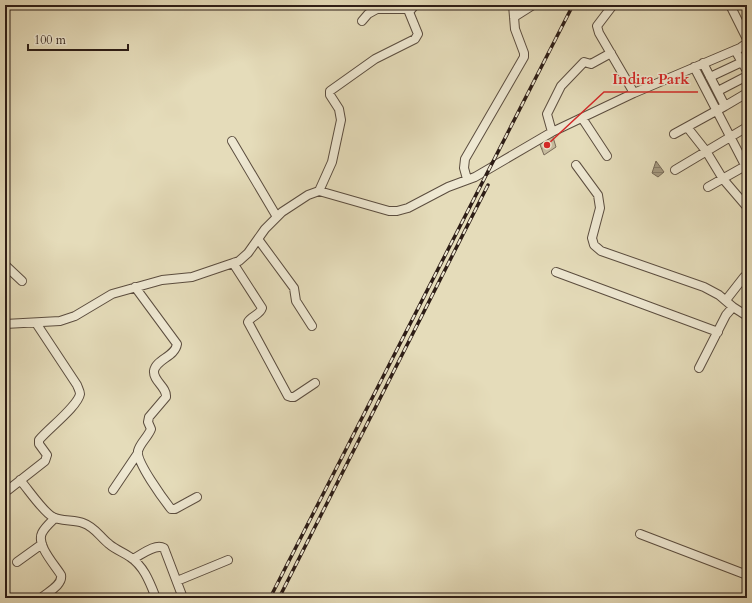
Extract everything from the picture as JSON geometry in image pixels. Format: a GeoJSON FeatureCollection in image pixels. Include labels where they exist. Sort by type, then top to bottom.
{"type":"FeatureCollection","features":[{"type":"Feature","properties":{"kind":"street"},"geometry":{"type":"LineString","coordinates":[[467,179],[464,168],[465,159],[524,56],[524,52],[515,29],[513,5]]}},
{"type":"Feature","properties":{"kind":"street"},"geometry":{"type":"LineString","coordinates":[[514,17],[533,5]]}},
{"type":"Feature","properties":{"kind":"street"},"geometry":{"type":"LineString","coordinates":[[613,5],[597,26],[599,33],[634,93]]}},
{"type":"Feature","properties":{"kind":"street"},"geometry":{"type":"LineString","coordinates":[[730,5],[747,39]]}},
{"type":"Feature","properties":{"kind":"street"},"geometry":{"type":"LineString","coordinates":[[319,191],[332,162],[341,120],[339,109],[330,95],[330,91],[361,68],[417,37],[410,15],[413,7],[377,9],[368,14],[362,21]]}},
{"type":"Feature","properties":{"kind":"street"},"geometry":{"type":"LineString","coordinates":[[5,324],[60,321],[76,316],[112,294],[162,280],[192,277],[233,263],[244,257],[282,212],[308,195],[319,191],[389,211],[397,211],[408,208],[448,187],[480,174],[552,132],[634,93],[735,50],[747,43]]}},
{"type":"Feature","properties":{"kind":"street"},"geometry":{"type":"LineString","coordinates":[[735,50],[746,69]]}},
{"type":"Feature","properties":{"kind":"street"},"geometry":{"type":"LineString","coordinates":[[552,132],[547,114],[561,86],[584,62],[590,64],[611,53]]}},
{"type":"Feature","properties":{"kind":"street"},"geometry":{"type":"LineString","coordinates":[[703,63],[725,106]]}},
{"type":"Feature","properties":{"kind":"street"},"geometry":{"type":"LineString","coordinates":[[694,67],[747,167],[708,188]]}},
{"type":"Feature","properties":{"kind":"street"},"geometry":{"type":"LineString","coordinates":[[710,77],[746,69]]}},
{"type":"Feature","properties":{"kind":"street"},"geometry":{"type":"LineString","coordinates":[[718,91],[746,69]]}},
{"type":"Feature","properties":{"kind":"street"},"geometry":{"type":"LineString","coordinates":[[674,134],[747,93]]}},
{"type":"Feature","properties":{"kind":"street"},"geometry":{"type":"LineString","coordinates":[[582,118],[607,156]]}},
{"type":"Feature","properties":{"kind":"street"},"geometry":{"type":"LineString","coordinates":[[687,127],[706,151],[723,179],[747,207]]}},
{"type":"Feature","properties":{"kind":"street"},"geometry":{"type":"LineString","coordinates":[[675,170],[747,127]]}},
{"type":"Feature","properties":{"kind":"street"},"geometry":{"type":"LineString","coordinates":[[232,141],[277,217]]}},
{"type":"Feature","properties":{"kind":"street"},"geometry":{"type":"LineString","coordinates":[[576,165],[598,195],[600,208],[592,238],[594,245],[601,251],[704,287],[719,295],[747,316]]}},
{"type":"Feature","properties":{"kind":"street"},"geometry":{"type":"LineString","coordinates":[[258,239],[294,288],[294,298],[312,326]]}},
{"type":"Feature","properties":{"kind":"street"},"geometry":{"type":"LineString","coordinates":[[233,263],[262,308],[260,312],[248,322],[288,396],[294,397],[315,384]]}},
{"type":"Feature","properties":{"kind":"street"},"geometry":{"type":"LineString","coordinates":[[5,265],[22,281]]}},
{"type":"Feature","properties":{"kind":"street"},"geometry":{"type":"LineString","coordinates":[[556,272],[718,332]]}},
{"type":"Feature","properties":{"kind":"street"},"geometry":{"type":"LineString","coordinates":[[726,300],[744,277]]}},
{"type":"Feature","properties":{"kind":"street"},"geometry":{"type":"LineString","coordinates":[[112,490],[138,453],[151,429],[148,422],[149,417],[166,397],[165,391],[155,377],[154,369],[174,351],[177,344],[135,287]]}},
{"type":"Feature","properties":{"kind":"street"},"geometry":{"type":"LineString","coordinates":[[698,368],[726,315],[733,307]]}},
{"type":"Feature","properties":{"kind":"street"},"geometry":{"type":"LineString","coordinates":[[8,490],[47,459],[47,456],[39,444],[39,440],[69,410],[80,396],[80,392],[36,323]]}},
{"type":"Feature","properties":{"kind":"street"},"geometry":{"type":"LineString","coordinates":[[138,453],[145,470],[171,509],[175,510],[197,497]]}},
{"type":"Feature","properties":{"kind":"street"},"geometry":{"type":"LineString","coordinates":[[20,480],[48,513],[55,518],[78,521],[90,526],[96,530],[107,543],[133,559],[148,578],[156,598]]}},
{"type":"Feature","properties":{"kind":"street"},"geometry":{"type":"LineString","coordinates":[[41,598],[61,582],[62,578],[42,544],[41,538],[42,532],[55,518]]}},
{"type":"Feature","properties":{"kind":"street"},"geometry":{"type":"LineString","coordinates":[[640,534],[747,575]]}},
{"type":"Feature","properties":{"kind":"street"},"geometry":{"type":"LineString","coordinates":[[17,562],[42,544]]}},
{"type":"Feature","properties":{"kind":"street"},"geometry":{"type":"LineString","coordinates":[[133,559],[156,547],[161,546],[164,548],[183,598]]}},
{"type":"Feature","properties":{"kind":"street"},"geometry":{"type":"LineString","coordinates":[[177,581],[228,560]]}},
{"type":"Feature","properties":{"kind":"green space"},"geometry":{"type":"Polygon","coordinates":[[[552,134],[556,147],[544,155],[539,142],[552,134]]]}},
{"type":"Feature","properties":{"kind":"shaded area"},"geometry":{"type":"Polygon","coordinates":[[[656,161],[664,172],[658,177],[652,173],[656,161]]]}},
{"type":"Feature","properties":{"kind":"railway"},"geometry":{"type":"LineString","coordinates":[[270,598],[573,5]]}},
{"type":"Feature","properties":{"kind":"railway"},"geometry":{"type":"LineString","coordinates":[[279,598],[488,185]]}},
{"type":"Feature","properties":{"kind":"place","name":"Indira Park"},"geometry":{"type":"Point","coordinates":[547,145]}}]}
